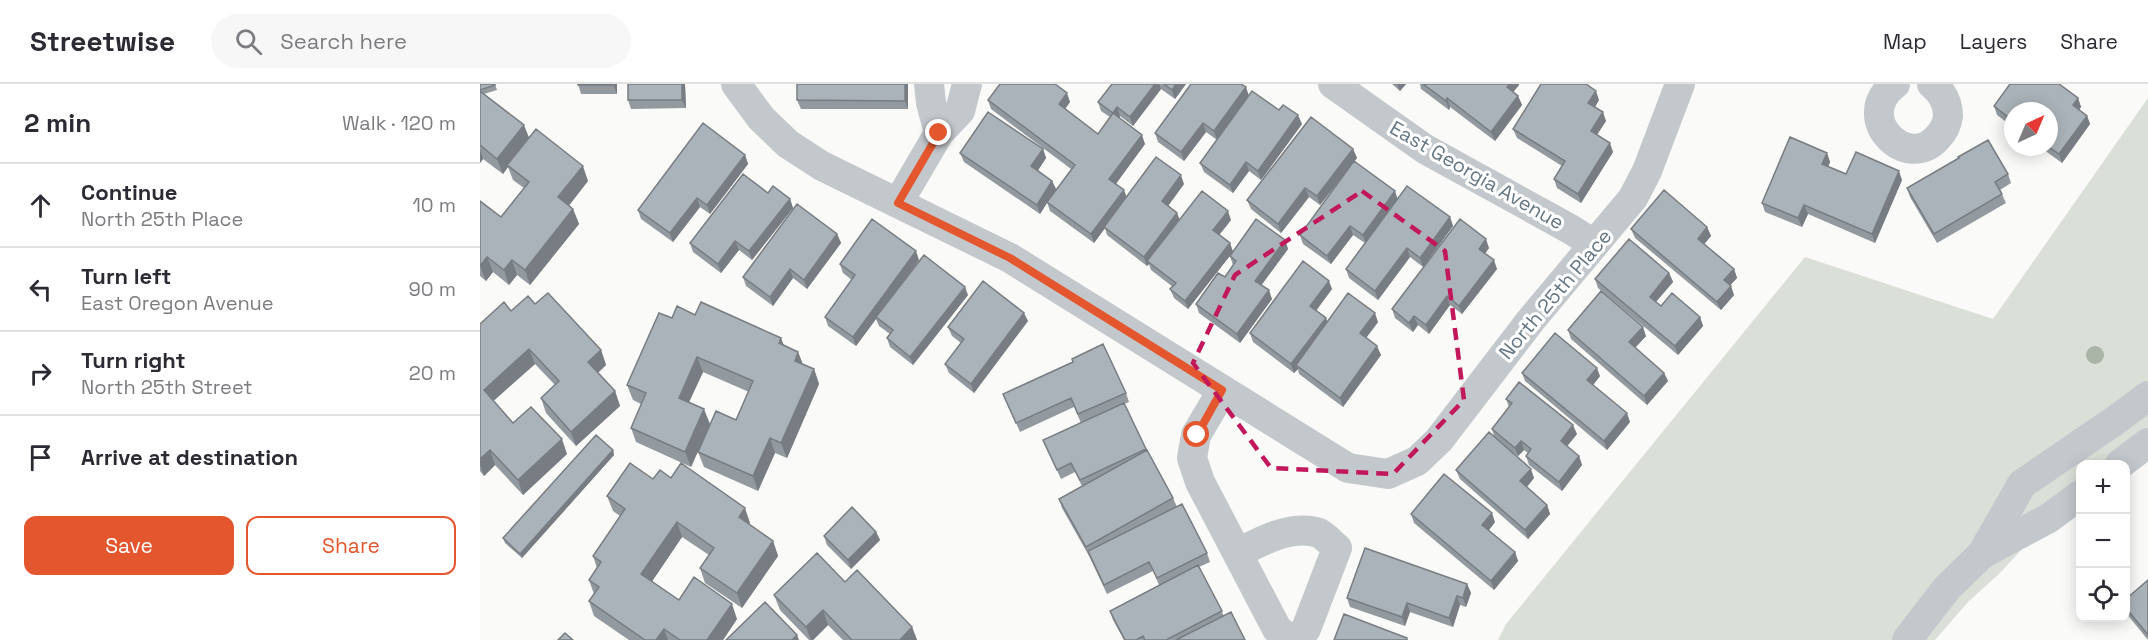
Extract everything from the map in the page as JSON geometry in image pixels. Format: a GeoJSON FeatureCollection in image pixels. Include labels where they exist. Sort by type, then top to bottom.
{"type":"FeatureCollection","features":[{"type":"Feature","properties":{"kind":"street"},"geometry":{"type":"LineString","coordinates":[[736,84],[761,118],[788,144],[822,166],[1010,258],[1222,390],[1197,435],[1192,458],[1200,482],[1277,628],[1291,640]]}},
{"type":"Feature","properties":{"kind":"street"},"geometry":{"type":"LineString","coordinates":[[929,84],[931,103],[939,133]]}},
{"type":"Feature","properties":{"kind":"street"},"geometry":{"type":"LineString","coordinates":[[898,203],[939,133],[960,111],[967,84]]}},
{"type":"Feature","properties":{"kind":"street","name":"East Georgia Avenue"},"geometry":{"type":"LineString","coordinates":[[1333,84],[1425,149],[1593,244]]}},
{"type":"Feature","properties":{"kind":"street","name":"North 25th Place"},"geometry":{"type":"LineString","coordinates":[[1222,390],[1348,468],[1388,474],[1417,461],[1439,440],[1531,320],[1633,198],[1647,171],[1680,84]]}},
{"type":"Feature","properties":{"kind":"street"},"geometry":{"type":"LineString","coordinates":[[1895,84],[1881,99],[1878,109],[1879,120],[1883,131],[1891,140],[1902,146],[1913,148],[1935,141],[1943,132],[1947,120],[1947,88]]}},
{"type":"Feature","properties":{"kind":"street"},"geometry":{"type":"LineString","coordinates":[[1982,554],[2022,484],[2113,423],[2148,396]]}},
{"type":"Feature","properties":{"kind":"street"},"geometry":{"type":"LineString","coordinates":[[2126,460],[2148,443]]}},
{"type":"Feature","properties":{"kind":"street"},"geometry":{"type":"LineString","coordinates":[[1906,640],[1947,588],[1982,554],[2049,518],[2076,498]]}},
{"type":"Feature","properties":{"kind":"street"},"geometry":{"type":"LineString","coordinates":[[1238,553],[1266,539],[1294,531],[1320,533],[1337,548],[1306,629],[1297,640]]}},
{"type":"Feature","properties":{"kind":"highlighted area"},"geometry":{"type":"Polygon","coordinates":[[[1362,191],[1445,251],[1464,400],[1393,474],[1271,468],[1193,363],[1235,275],[1362,191]]]}},
{"type":"Feature","properties":{"kind":"shaded area"},"geometry":{"type":"Polygon","coordinates":[[[2148,98],[2148,429],[2110,460],[2076,460],[2076,490],[2000,573],[1968,602],[1935,640],[1498,640],[1506,624],[1805,257],[1993,319],[2148,98]]]}},
{"type":"Feature","properties":{"kind":"building"},"geometry":{"type":"Polygon","coordinates":[[[480,84],[495,84],[495,85],[480,90],[480,84]]]}},
{"type":"Feature","properties":{"kind":"building"},"geometry":{"type":"Polygon","coordinates":[[[613,84],[613,85],[578,85],[613,84]]]}},
{"type":"Feature","properties":{"kind":"building"},"geometry":{"type":"Polygon","coordinates":[[[628,84],[682,84],[682,100],[628,100],[628,84]]]}},
{"type":"Feature","properties":{"kind":"building"},"geometry":{"type":"Polygon","coordinates":[[[797,84],[905,84],[905,101],[797,100],[797,84]]]}},
{"type":"Feature","properties":{"kind":"building"},"geometry":{"type":"Polygon","coordinates":[[[1000,84],[1055,84],[1067,93],[1059,104],[1098,134],[1113,113],[1142,135],[1109,179],[1124,190],[1091,234],[1047,202],[1075,165],[988,100],[1000,84]]]}},
{"type":"Feature","properties":{"kind":"building"},"geometry":{"type":"Polygon","coordinates":[[[1112,84],[1155,84],[1130,117],[1117,107],[1113,113],[1098,102],[1112,84]]]}},
{"type":"Feature","properties":{"kind":"building"},"geometry":{"type":"Polygon","coordinates":[[[1164,84],[1176,84],[1172,90],[1164,84]]]}},
{"type":"Feature","properties":{"kind":"building"},"geometry":{"type":"Polygon","coordinates":[[[1191,84],[1241,84],[1246,87],[1214,131],[1203,123],[1181,152],[1155,133],[1191,84]]]}},
{"type":"Feature","properties":{"kind":"building"},"geometry":{"type":"Polygon","coordinates":[[[1423,84],[1510,84],[1507,87],[1518,96],[1491,132],[1447,98],[1446,101],[1423,84]]]}},
{"type":"Feature","properties":{"kind":"building"},"geometry":{"type":"Polygon","coordinates":[[[1541,84],[1586,84],[1596,91],[1588,103],[1603,112],[1591,131],[1610,143],[1578,194],[1554,179],[1565,161],[1513,129],[1541,84]]]}},
{"type":"Feature","properties":{"kind":"building"},"geometry":{"type":"Polygon","coordinates":[[[2010,84],[2059,84],[2078,98],[2073,105],[2087,116],[2059,154],[2058,102],[2004,102],[2004,114],[1994,106],[2010,84]]]}},
{"type":"Feature","properties":{"kind":"building"},"geometry":{"type":"Polygon","coordinates":[[[480,91],[524,125],[497,159],[480,145],[480,91]]]}},
{"type":"Feature","properties":{"kind":"building"},"geometry":{"type":"Polygon","coordinates":[[[1252,91],[1279,110],[1283,105],[1298,115],[1258,171],[1246,162],[1230,185],[1200,163],[1252,91]]]}},
{"type":"Feature","properties":{"kind":"building"},"geometry":{"type":"Polygon","coordinates":[[[988,112],[1043,149],[1031,166],[1052,181],[1037,205],[960,153],[988,112]]]}},
{"type":"Feature","properties":{"kind":"building"},"geometry":{"type":"Polygon","coordinates":[[[1311,117],[1353,149],[1317,196],[1305,188],[1278,224],[1247,200],[1311,117]]]}},
{"type":"Feature","properties":{"kind":"building"},"geometry":{"type":"Polygon","coordinates":[[[703,123],[745,155],[707,205],[697,198],[670,233],[638,210],[703,123]]]}},
{"type":"Feature","properties":{"kind":"building"},"geometry":{"type":"Polygon","coordinates":[[[536,129],[583,166],[558,197],[573,209],[525,270],[512,260],[504,270],[487,257],[480,266],[480,201],[501,217],[529,182],[507,165],[536,129]]]}},
{"type":"Feature","properties":{"kind":"building"},"geometry":{"type":"Polygon","coordinates":[[[1790,137],[1827,153],[1822,164],[1846,174],[1856,152],[1899,171],[1872,234],[1804,205],[1798,218],[1762,203],[1790,137]]]}},
{"type":"Feature","properties":{"kind":"building"},"geometry":{"type":"Polygon","coordinates":[[[1988,140],[2008,174],[1995,182],[2002,194],[1934,234],[1907,188],[1988,140]]]}},
{"type":"Feature","properties":{"kind":"building"},"geometry":{"type":"Polygon","coordinates":[[[1156,157],[1181,175],[1162,201],[1177,213],[1144,257],[1104,227],[1156,157]]]}},
{"type":"Feature","properties":{"kind":"building"},"geometry":{"type":"Polygon","coordinates":[[[1354,161],[1395,191],[1363,235],[1350,226],[1327,256],[1300,235],[1354,161]]]}},
{"type":"Feature","properties":{"kind":"building"},"geometry":{"type":"Polygon","coordinates":[[[743,174],[768,193],[773,186],[790,199],[749,251],[735,241],[718,264],[690,243],[743,174]]]}},
{"type":"Feature","properties":{"kind":"building"},"geometry":{"type":"Polygon","coordinates":[[[1407,186],[1450,217],[1420,258],[1407,248],[1375,291],[1346,269],[1407,186]]]}},
{"type":"Feature","properties":{"kind":"building"},"geometry":{"type":"Polygon","coordinates":[[[1664,190],[1707,227],[1698,239],[1734,269],[1724,280],[1731,286],[1717,302],[1631,229],[1664,190]]]}},
{"type":"Feature","properties":{"kind":"building"},"geometry":{"type":"Polygon","coordinates":[[[1202,191],[1228,211],[1213,230],[1230,243],[1185,301],[1170,289],[1176,283],[1147,261],[1202,191]]]}},
{"type":"Feature","properties":{"kind":"building"},"geometry":{"type":"Polygon","coordinates":[[[797,204],[837,234],[804,280],[790,269],[770,297],[743,277],[797,204]]]}},
{"type":"Feature","properties":{"kind":"building"},"geometry":{"type":"Polygon","coordinates":[[[872,219],[916,251],[853,337],[825,317],[855,275],[840,264],[872,219]]]}},
{"type":"Feature","properties":{"kind":"building"},"geometry":{"type":"Polygon","coordinates":[[[1256,219],[1285,240],[1255,281],[1269,290],[1237,334],[1196,304],[1218,273],[1225,277],[1236,261],[1230,256],[1256,219]]]}},
{"type":"Feature","properties":{"kind":"building"},"geometry":{"type":"Polygon","coordinates":[[[1460,219],[1486,239],[1479,249],[1494,260],[1459,306],[1447,296],[1426,325],[1414,316],[1409,323],[1392,309],[1460,219]]]}},
{"type":"Feature","properties":{"kind":"building"},"geometry":{"type":"Polygon","coordinates":[[[1629,239],[1669,273],[1650,297],[1661,306],[1672,293],[1700,317],[1675,346],[1595,279],[1629,239]]]}},
{"type":"Feature","properties":{"kind":"building"},"geometry":{"type":"Polygon","coordinates":[[[924,255],[965,287],[910,357],[887,338],[893,330],[876,317],[924,255]]]}},
{"type":"Feature","properties":{"kind":"building"},"geometry":{"type":"Polygon","coordinates":[[[1303,261],[1329,281],[1310,306],[1326,318],[1291,364],[1250,333],[1303,261]]]}},
{"type":"Feature","properties":{"kind":"building"},"geometry":{"type":"Polygon","coordinates":[[[983,281],[1024,313],[971,384],[945,364],[964,339],[948,327],[983,281]]]}},
{"type":"Feature","properties":{"kind":"building"},"geometry":{"type":"Polygon","coordinates":[[[1601,291],[1643,327],[1629,342],[1664,373],[1644,396],[1568,330],[1601,291]]]}},
{"type":"Feature","properties":{"kind":"building"},"geometry":{"type":"Polygon","coordinates":[[[548,293],[601,350],[588,362],[615,391],[571,432],[541,398],[559,381],[529,349],[484,390],[513,423],[531,407],[562,439],[518,480],[490,450],[480,459],[480,324],[504,302],[511,311],[528,296],[535,304],[548,293]]]}},
{"type":"Feature","properties":{"kind":"building"},"geometry":{"type":"Polygon","coordinates":[[[1348,293],[1375,313],[1360,333],[1377,346],[1340,398],[1296,365],[1348,293]]]}},
{"type":"Feature","properties":{"kind":"building"},"geometry":{"type":"Polygon","coordinates":[[[701,302],[781,338],[779,343],[798,352],[795,361],[814,369],[781,443],[770,438],[753,476],[698,452],[716,411],[736,420],[753,381],[697,357],[679,398],[704,409],[685,452],[631,428],[646,393],[627,385],[659,313],[672,318],[677,306],[695,315],[701,302]]]}},
{"type":"Feature","properties":{"kind":"building"},"geometry":{"type":"Polygon","coordinates":[[[1555,333],[1597,368],[1587,380],[1627,413],[1604,441],[1522,373],[1555,333]]]}},
{"type":"Feature","properties":{"kind":"building"},"geometry":{"type":"Polygon","coordinates":[[[1103,344],[1126,393],[1078,414],[1071,398],[1016,423],[1003,394],[1073,362],[1072,359],[1103,344]]]}},
{"type":"Feature","properties":{"kind":"building"},"geometry":{"type":"Polygon","coordinates":[[[1519,382],[1573,425],[1561,441],[1579,456],[1559,482],[1526,456],[1531,449],[1521,441],[1515,448],[1492,429],[1512,403],[1506,399],[1519,382]]]}},
{"type":"Feature","properties":{"kind":"building"},"geometry":{"type":"Polygon","coordinates":[[[1124,403],[1146,449],[1080,480],[1071,463],[1057,470],[1043,440],[1124,403]]]}},
{"type":"Feature","properties":{"kind":"building"},"geometry":{"type":"Polygon","coordinates":[[[1489,432],[1531,469],[1520,481],[1547,505],[1525,530],[1456,470],[1489,432]]]}},
{"type":"Feature","properties":{"kind":"building"},"geometry":{"type":"Polygon","coordinates":[[[596,435],[613,450],[520,554],[503,538],[596,435]]]}},
{"type":"Feature","properties":{"kind":"building"},"geometry":{"type":"Polygon","coordinates":[[[1147,450],[1173,498],[1086,547],[1059,499],[1147,450]]]}},
{"type":"Feature","properties":{"kind":"building"},"geometry":{"type":"Polygon","coordinates":[[[630,463],[653,479],[660,470],[671,478],[681,463],[745,508],[739,517],[773,541],[737,593],[700,568],[714,548],[677,522],[641,574],[679,600],[694,577],[732,604],[707,640],[680,640],[664,629],[656,640],[645,640],[589,601],[599,587],[589,580],[601,562],[593,556],[625,509],[607,496],[630,463]]]}},
{"type":"Feature","properties":{"kind":"building"},"geometry":{"type":"Polygon","coordinates":[[[1444,474],[1492,513],[1482,525],[1515,552],[1491,581],[1411,514],[1444,474]]]}},
{"type":"Feature","properties":{"kind":"building"},"geometry":{"type":"Polygon","coordinates":[[[1182,504],[1207,553],[1157,578],[1149,562],[1104,585],[1088,551],[1182,504]]]}},
{"type":"Feature","properties":{"kind":"building"},"geometry":{"type":"Polygon","coordinates":[[[852,507],[876,532],[848,560],[824,536],[852,507]]]}},
{"type":"Feature","properties":{"kind":"building"},"geometry":{"type":"Polygon","coordinates":[[[1365,548],[1467,584],[1463,598],[1457,596],[1449,618],[1407,603],[1402,617],[1347,598],[1365,548]]]}},
{"type":"Feature","properties":{"kind":"building"},"geometry":{"type":"Polygon","coordinates":[[[817,553],[845,582],[857,570],[912,627],[900,640],[852,640],[823,610],[806,627],[774,595],[817,553]]]}},
{"type":"Feature","properties":{"kind":"building"},"geometry":{"type":"Polygon","coordinates":[[[1198,565],[1222,611],[1166,640],[1145,640],[1143,636],[1136,640],[1125,640],[1110,611],[1198,565]]]}},
{"type":"Feature","properties":{"kind":"building"},"geometry":{"type":"Polygon","coordinates":[[[2148,580],[2148,635],[2130,613],[2130,596],[2148,580]]]}},
{"type":"Feature","properties":{"kind":"building"},"geometry":{"type":"Polygon","coordinates":[[[765,602],[797,635],[792,640],[726,640],[765,602]]]}},
{"type":"Feature","properties":{"kind":"building"},"geometry":{"type":"Polygon","coordinates":[[[1231,612],[1245,640],[1176,640],[1231,612]]]}},
{"type":"Feature","properties":{"kind":"building"},"geometry":{"type":"Polygon","coordinates":[[[1344,614],[1407,638],[1407,640],[1334,640],[1344,614]]]}},
{"type":"Feature","properties":{"kind":"building"},"geometry":{"type":"Polygon","coordinates":[[[565,633],[573,640],[558,640],[565,633]]]}},
{"type":"Feature","properties":{"kind":"route"},"geometry":{"type":"LineString","coordinates":[[939,133],[898,203],[1010,258],[1222,390],[1197,435]]}}]}
